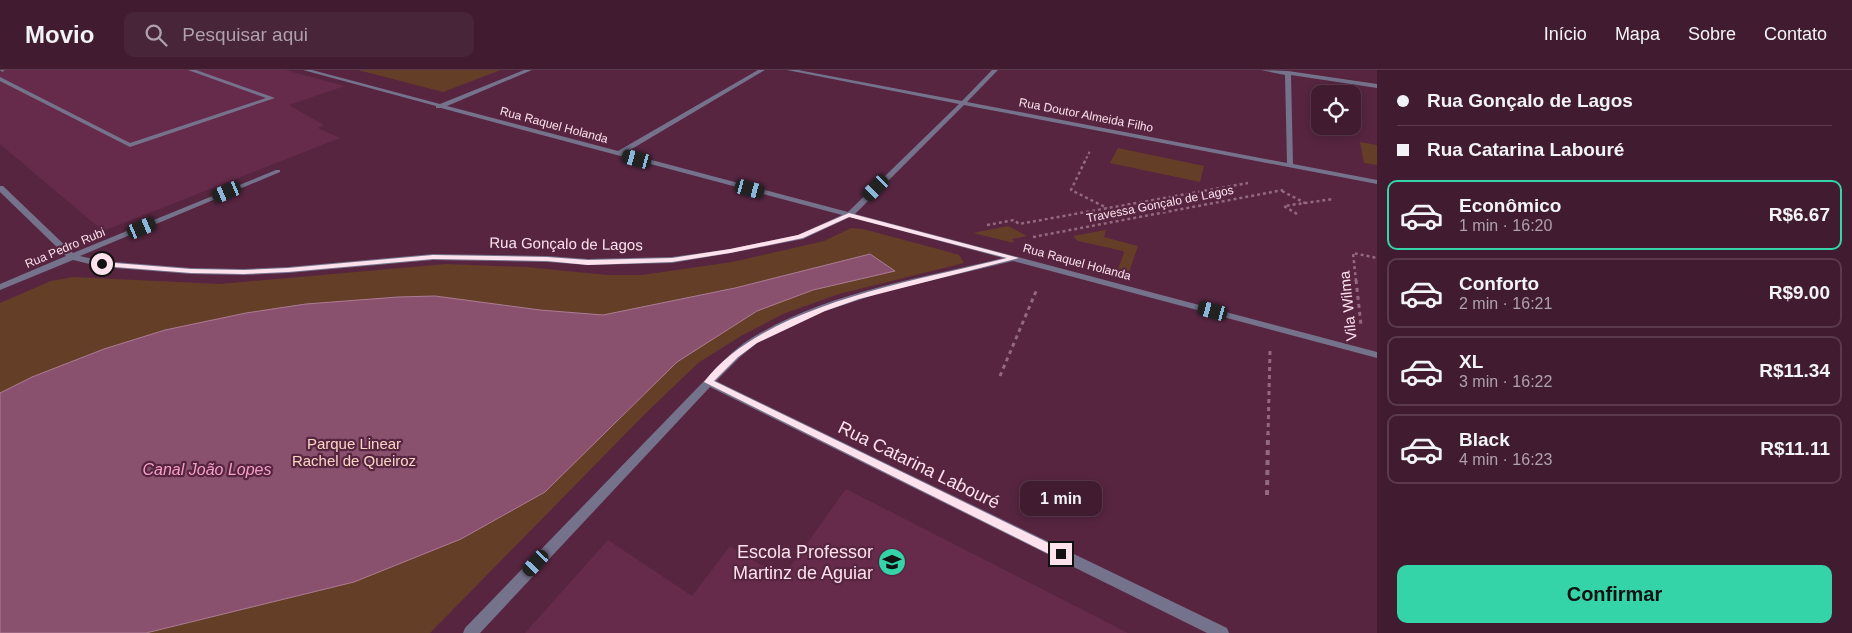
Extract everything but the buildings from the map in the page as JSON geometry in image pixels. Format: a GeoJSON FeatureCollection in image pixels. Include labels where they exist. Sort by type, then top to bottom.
{"type":"FeatureCollection","features":[{"type":"Feature","properties":{"kind":"street"},"geometry":{"type":"LineString","coordinates":[[0,79],[130,145],[272,98],[191,70]]}},
{"type":"Feature","properties":{"kind":"street","name":"Rua Raquel Holanda"},"geometry":{"type":"LineString","coordinates":[[306,70],[438,107],[1377,355]]}},
{"type":"Feature","properties":{"kind":"street"},"geometry":{"type":"LineString","coordinates":[[438,107],[529,70]]}},
{"type":"Feature","properties":{"kind":"street"},"geometry":{"type":"LineString","coordinates":[[618,154],[762,70]]}},
{"type":"Feature","properties":{"kind":"street","name":"Rua Doutor Almeida Filho"},"geometry":{"type":"LineString","coordinates":[[790,70],[1377,182]]}},
{"type":"Feature","properties":{"kind":"street","name":"Rua Gonçalo de Lagos"},"geometry":{"type":"LineString","coordinates":[[72,257],[102,264],[133,267],[244,272],[433,257],[547,259],[588,262],[672,260],[800,237],[849,215],[964,103],[995,70]]}},
{"type":"Feature","properties":{"kind":"street"},"geometry":{"type":"LineString","coordinates":[[1264,70],[1377,86]]}},
{"type":"Feature","properties":{"kind":"street"},"geometry":{"type":"LineString","coordinates":[[1288,74],[1290,165]]}},
{"type":"Feature","properties":{"kind":"street","name":"Rua Pedro Rubi"},"geometry":{"type":"LineString","coordinates":[[0,287],[278,170]]}},
{"type":"Feature","properties":{"kind":"street"},"geometry":{"type":"LineString","coordinates":[[0,188],[72,257]]}},
{"type":"Feature","properties":{"kind":"street"},"geometry":{"type":"LineString","coordinates":[[470,633],[709,382],[735,356],[754,341],[822,309],[856,298],[1015,258]]}},
{"type":"Feature","properties":{"kind":"street","name":"Rua Catarina Labouré"},"geometry":{"type":"LineString","coordinates":[[709,382],[1222,633]]}},
{"type":"Feature","properties":{"kind":"path"},"geometry":{"type":"LineString","coordinates":[[1092,146],[1071,190],[1108,208]]}},
{"type":"Feature","properties":{"kind":"path"},"geometry":{"type":"LineString","coordinates":[[979,226],[1014,220],[1019,224],[1252,182]]}},
{"type":"Feature","properties":{"kind":"path"},"geometry":{"type":"LineString","coordinates":[[1274,187],[1306,203]]}},
{"type":"Feature","properties":{"kind":"path","name":"Travessa Gonçalo de Lagos"},"geometry":{"type":"LineString","coordinates":[[1026,239],[1290,188]]}},
{"type":"Feature","properties":{"kind":"path"},"geometry":{"type":"LineString","coordinates":[[1297,214],[1284,206],[1335,198]]}},
{"type":"Feature","properties":{"kind":"path","name":"Vila Wilma"},"geometry":{"type":"LineString","coordinates":[[1364,352],[1353,253],[1377,258]]}},
{"type":"Feature","properties":{"kind":"path"},"geometry":{"type":"LineString","coordinates":[[1000,376],[1038,288]]}},
{"type":"Feature","properties":{"kind":"path"},"geometry":{"type":"LineString","coordinates":[[1267,495],[1270,343]]}},
{"type":"Feature","properties":{"kind":"shaded area"},"geometry":{"type":"Polygon","coordinates":[[[0,70],[285,70],[345,86],[289,105],[324,125],[318,128],[340,138],[103,231],[0,144],[0,70]]]}},
{"type":"Feature","properties":{"kind":"shaded area","name":"Escola Professor Martinz de Aguiar"},"geometry":{"type":"Polygon","coordinates":[[[846,489],[1128,633],[525,633],[608,540],[692,596],[730,546],[782,578],[846,489]]]}},
{"type":"Feature","properties":{"kind":"green space"},"geometry":{"type":"Polygon","coordinates":[[[358,70],[501,70],[443,92],[358,70]]]}},
{"type":"Feature","properties":{"kind":"green space"},"geometry":{"type":"Polygon","coordinates":[[[1360,142],[1377,145],[1377,165],[1364,163],[1360,142]]]}},
{"type":"Feature","properties":{"kind":"green space"},"geometry":{"type":"Polygon","coordinates":[[[1118,148],[1204,166],[1200,182],[1110,163],[1118,148]]]}},
{"type":"Feature","properties":{"kind":"green space"},"geometry":{"type":"Polygon","coordinates":[[[1008,226],[1027,236],[1012,239],[1014,243],[973,233],[1008,226]]]}},
{"type":"Feature","properties":{"kind":"green space","name":"Canal João Lopes"},"geometry":{"type":"Polygon","coordinates":[[[851,228],[863,229],[959,255],[964,263],[839,294],[783,314],[741,336],[698,363],[644,415],[430,633],[0,633],[0,303],[51,281],[73,277],[220,284],[446,264],[526,267],[607,275],[642,275],[732,262],[824,241],[851,228]]]}},
{"type":"Feature","properties":{"kind":"green space"},"geometry":{"type":"Polygon","coordinates":[[[1106,230],[1104,237],[1138,246],[1129,272],[1118,269],[1123,251],[1078,241],[1073,236],[1106,230]]]}},
{"type":"Feature","properties":{"kind":"water","name":"Canal João Lopes"},"geometry":{"type":"Polygon","coordinates":[[[870,254],[895,271],[813,290],[757,311],[677,362],[545,492],[461,539],[354,582],[146,633],[0,633],[0,393],[32,377],[104,349],[165,330],[246,313],[306,304],[435,296],[540,310],[603,315],[735,288],[870,254]]]}},
{"type":"Feature","properties":{"kind":"place","name":"Escola Professor Martinz de Aguiar"},"geometry":{"type":"Point","coordinates":[892,562]}},
{"type":"Feature","properties":{"kind":"route"},"geometry":{"type":"LineString","coordinates":[[102,264],[191,271],[244,272],[433,257],[547,259],[588,262],[672,260],[800,237],[849,215],[1015,258],[856,298],[822,309],[754,341],[735,356],[709,382],[1061,554]]}},
{"type":"Feature","properties":{"kind":"park label","name":"Parque Linear Rachel de Queiroz"},"geometry":{"type":"Point","coordinates":[354,452]}}]}
